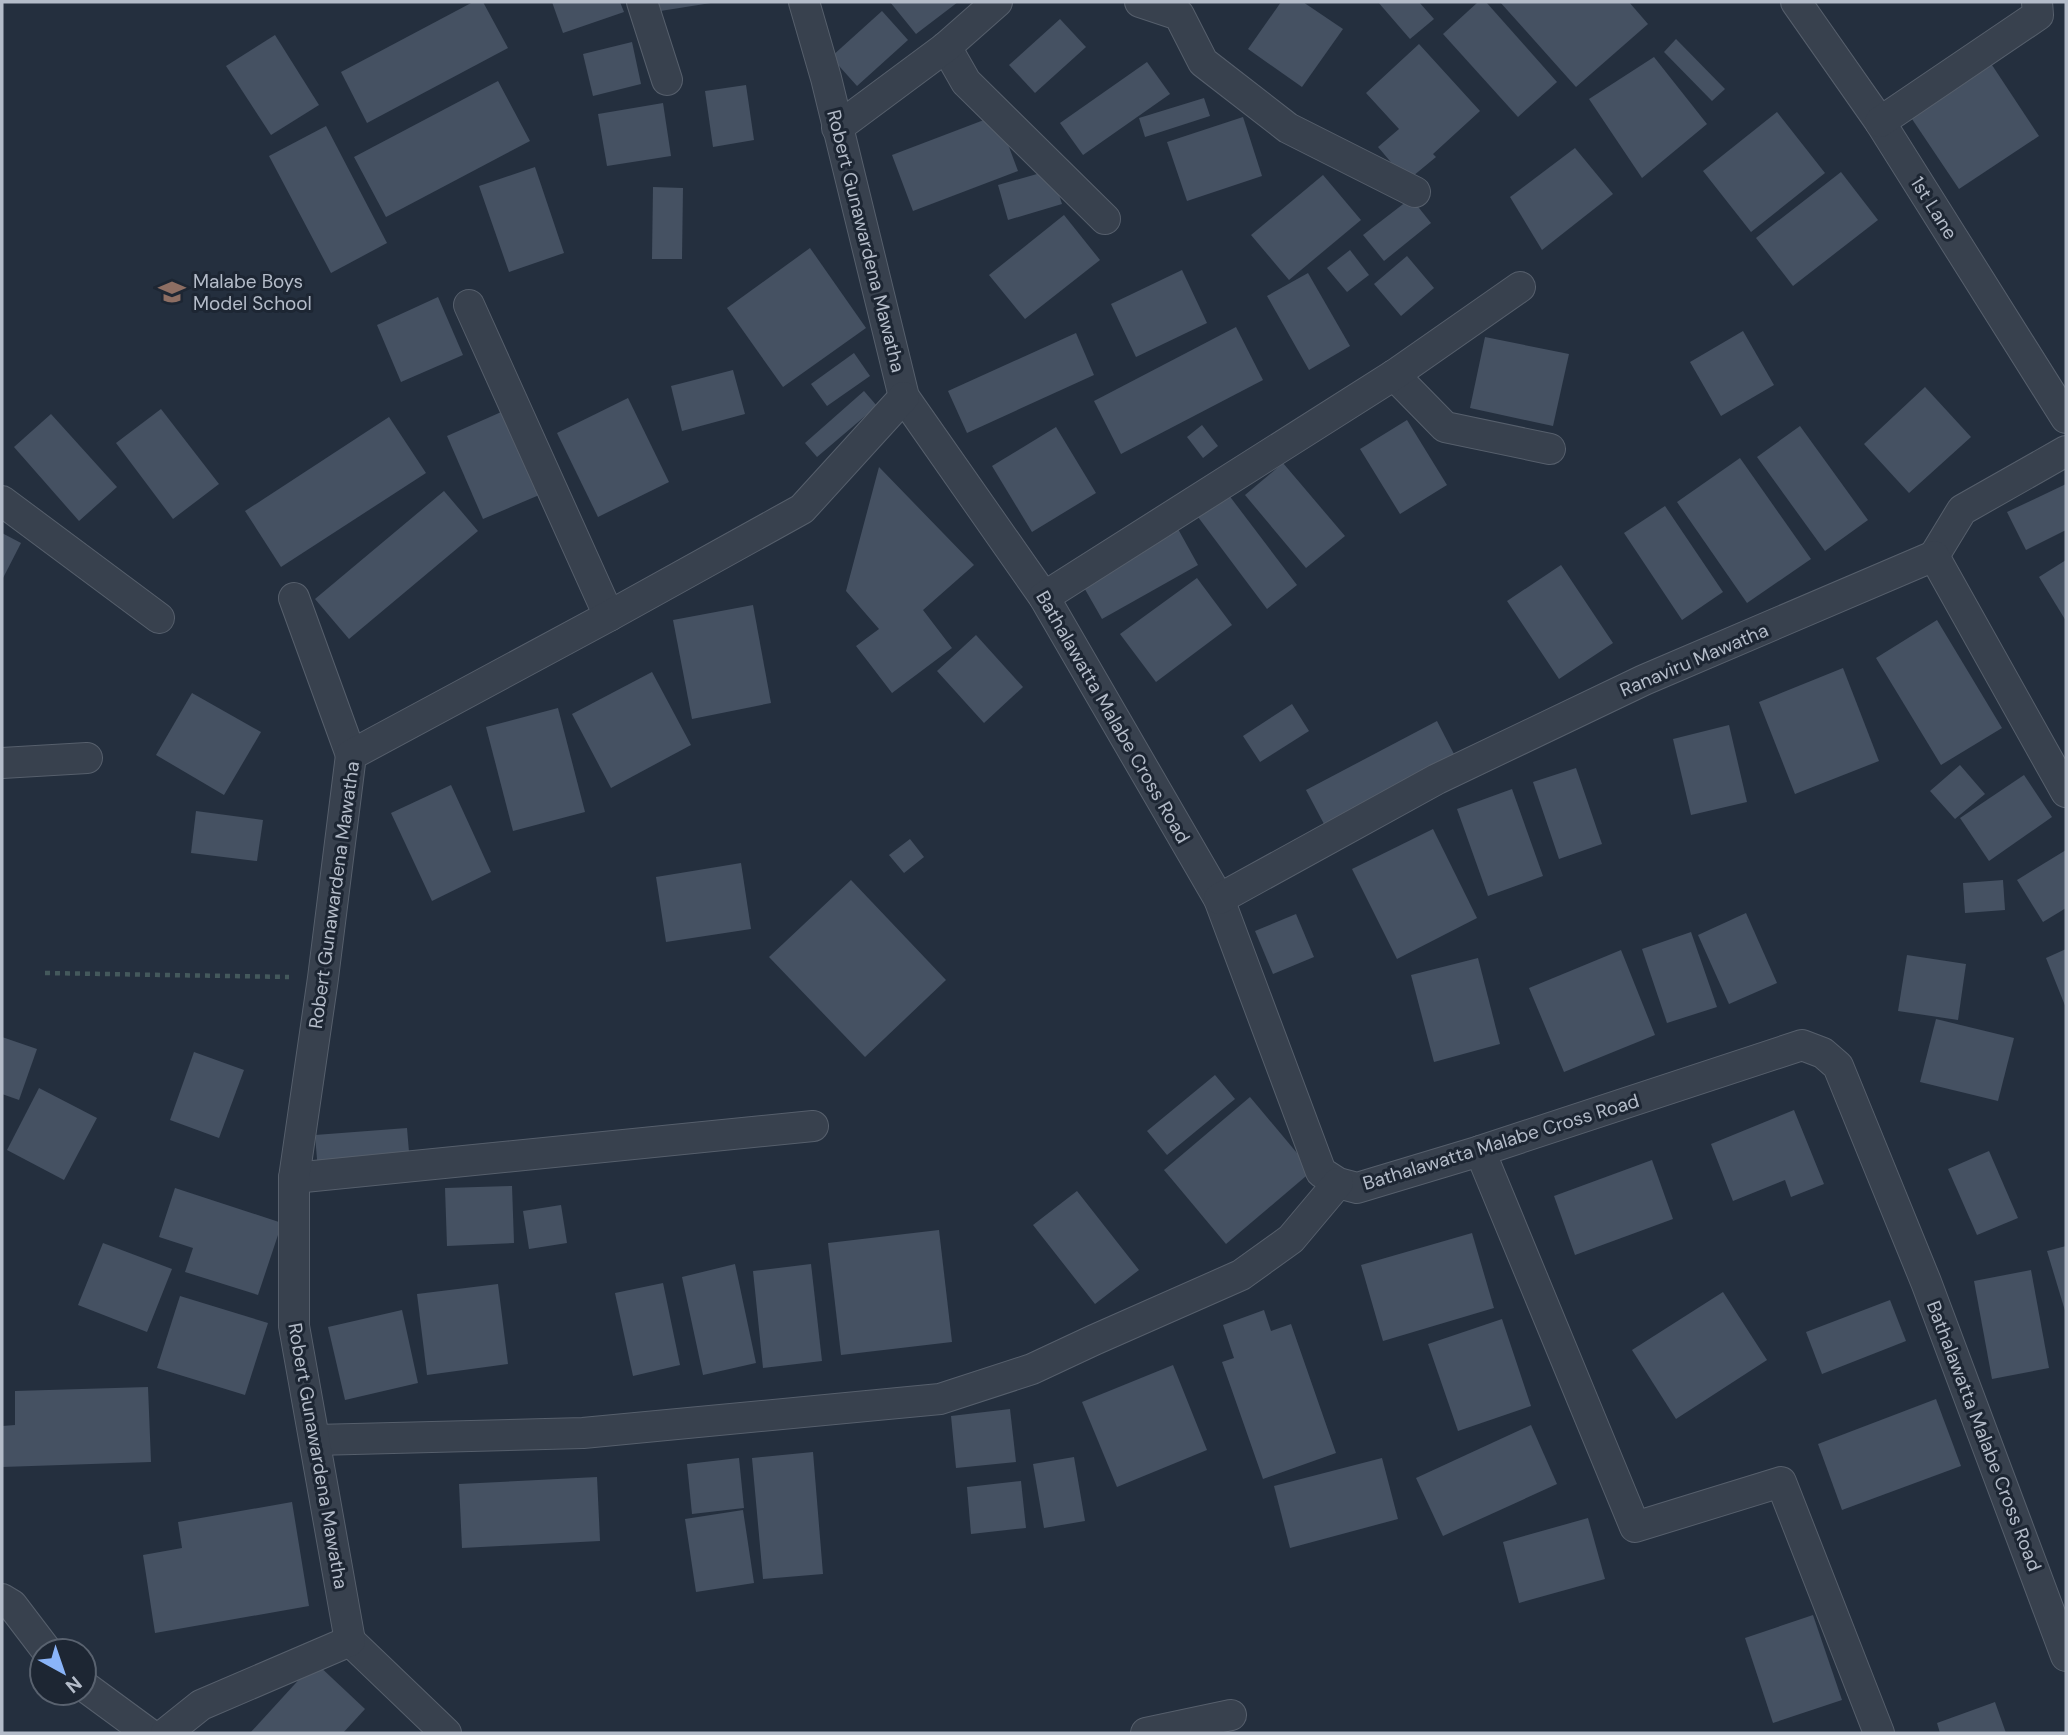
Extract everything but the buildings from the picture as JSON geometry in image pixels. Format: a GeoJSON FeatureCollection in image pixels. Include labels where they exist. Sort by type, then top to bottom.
{"type":"FeatureCollection","features":[{"type":"Feature","properties":{"kind":"street"},"geometry":{"type":"LineString","coordinates":[[642,2],[667,80]]}},
{"type":"Feature","properties":{"kind":"street","name":"Robert Gunawardena Mawatha"},"geometry":{"type":"LineString","coordinates":[[350,1641],[294,1326],[294,1178],[351,755],[802,509],[904,397],[804,2]]}},
{"type":"Feature","properties":{"kind":"street"},"geometry":{"type":"LineString","coordinates":[[837,128],[946,47],[997,2]]}},
{"type":"Feature","properties":{"kind":"street"},"geometry":{"type":"LineString","coordinates":[[1140,2],[1189,8],[1203,62],[1288,128],[1415,192]]}},
{"type":"Feature","properties":{"kind":"street","name":"1st Lane"},"geometry":{"type":"LineString","coordinates":[[1796,2],[1880,122],[2066,418]]}},
{"type":"Feature","properties":{"kind":"street"},"geometry":{"type":"LineString","coordinates":[[1880,122],[2038,15],[2037,2]]}},
{"type":"Feature","properties":{"kind":"street"},"geometry":{"type":"LineString","coordinates":[[946,47],[965,82],[1105,219]]}},
{"type":"Feature","properties":{"kind":"street"},"geometry":{"type":"LineString","coordinates":[[1044,597],[1394,375],[1520,288]]}},
{"type":"Feature","properties":{"kind":"street"},"geometry":{"type":"LineString","coordinates":[[469,305],[609,616]]}},
{"type":"Feature","properties":{"kind":"street"},"geometry":{"type":"LineString","coordinates":[[1394,375],[1445,427],[1550,449]]}},
{"type":"Feature","properties":{"kind":"street","name":"Bathalawatta Malabe Cross Road"},"geometry":{"type":"LineString","coordinates":[[904,397],[1044,597],[1219,899],[1321,1172],[1338,1183],[1357,1188],[1480,1151],[1801,1045],[1823,1053],[1838,1066],[1926,1282],[2066,1656]]}},
{"type":"Feature","properties":{"kind":"street"},"geometry":{"type":"LineString","coordinates":[[2066,451],[1962,510],[1934,556],[2066,792]]}},
{"type":"Feature","properties":{"kind":"street"},"geometry":{"type":"LineString","coordinates":[[2,501],[159,618]]}},
{"type":"Feature","properties":{"kind":"street","name":"Ranaviru Mawatha"},"geometry":{"type":"LineString","coordinates":[[1219,899],[1437,779],[1644,680],[1934,556]]}},
{"type":"Feature","properties":{"kind":"street"},"geometry":{"type":"LineString","coordinates":[[294,598],[351,755]]}},
{"type":"Feature","properties":{"kind":"street"},"geometry":{"type":"LineString","coordinates":[[2,763],[87,758]]}},
{"type":"Feature","properties":{"kind":"street"},"geometry":{"type":"LineString","coordinates":[[294,1178],[813,1126]]}},
{"type":"Feature","properties":{"kind":"street"},"geometry":{"type":"LineString","coordinates":[[1480,1151],[1634,1528],[1781,1482],[1879,1733]]}},
{"type":"Feature","properties":{"kind":"street"},"geometry":{"type":"LineString","coordinates":[[315,1440],[583,1433],[940,1399],[1032,1369],[1241,1276],[1291,1239],[1338,1183]]}},
{"type":"Feature","properties":{"kind":"street"},"geometry":{"type":"LineString","coordinates":[[2,1600],[12,1605],[36,1637]]}},
{"type":"Feature","properties":{"kind":"street"},"geometry":{"type":"LineString","coordinates":[[166,1733],[201,1704],[350,1641],[446,1733]]}},
{"type":"Feature","properties":{"kind":"street"},"geometry":{"type":"LineString","coordinates":[[98,1696],[148,1733]]}},
{"type":"Feature","properties":{"kind":"street"},"geometry":{"type":"LineString","coordinates":[[1146,1733],[1231,1715]]}},
{"type":"Feature","properties":{"kind":"path"},"geometry":{"type":"LineString","coordinates":[[45,973],[323,978]]}},
{"type":"Feature","properties":{"kind":"place","name":"Malabe Boys Model School"},"geometry":{"type":"Point","coordinates":[172,292]}}]}
